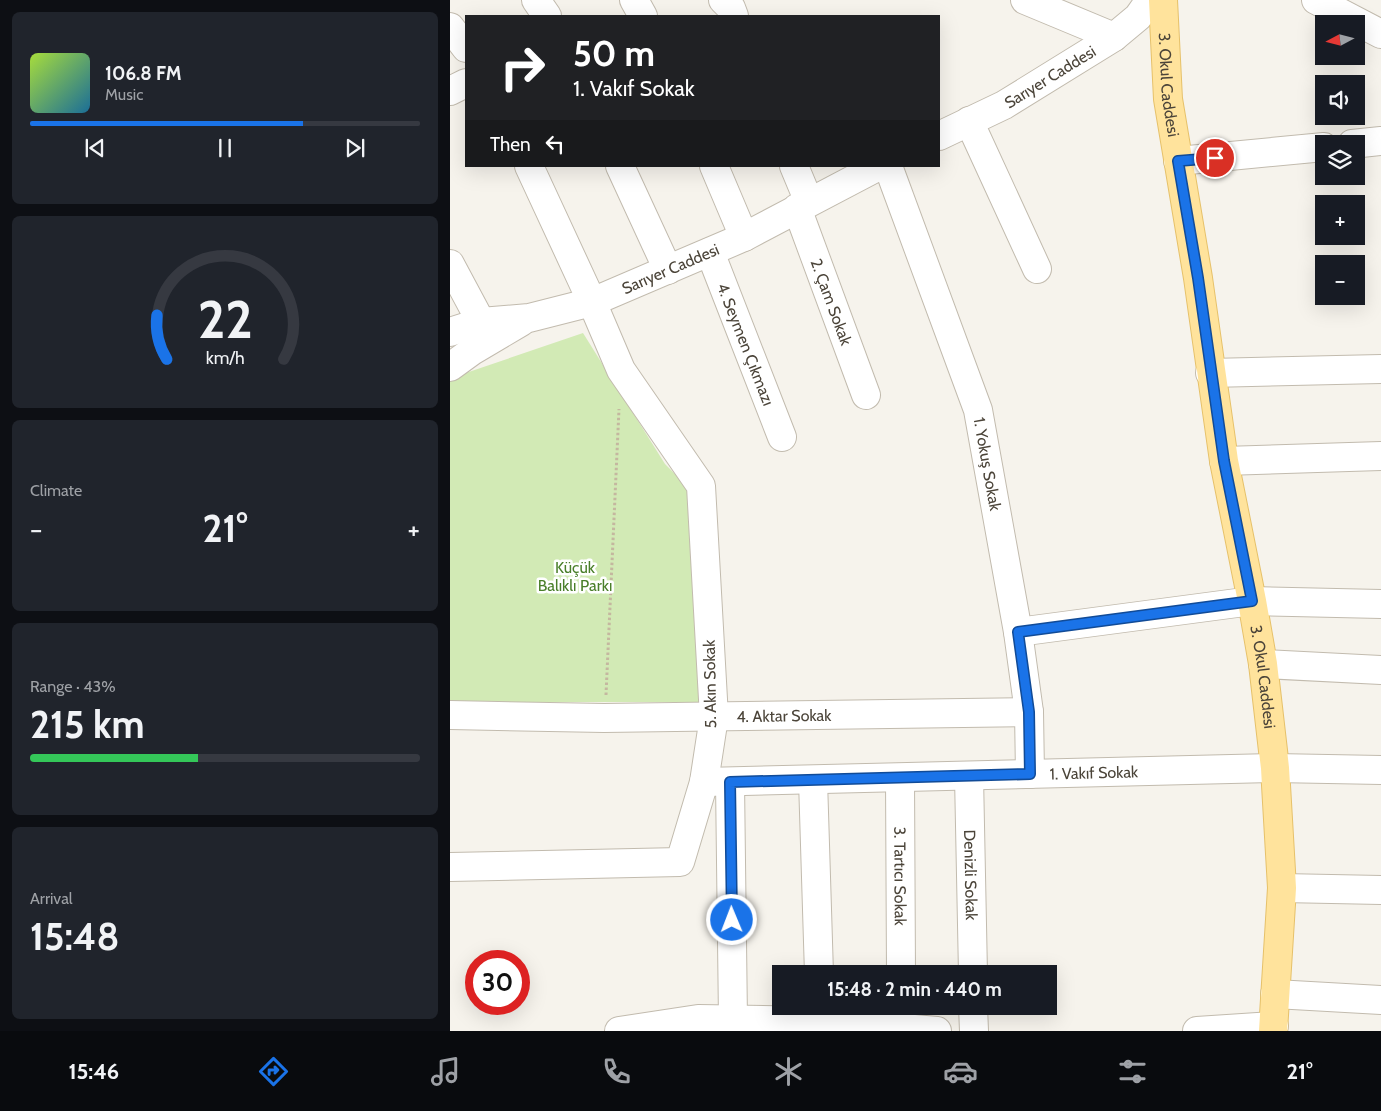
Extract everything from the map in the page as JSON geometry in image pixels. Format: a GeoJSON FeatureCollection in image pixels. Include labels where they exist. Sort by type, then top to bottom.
{"type":"FeatureCollection","features":[{"type":"Feature","properties":{"kind":"main road","name":"3. Okul Caddesi"},"geometry":{"type":"LineString","coordinates":[[1163,0],[1168,99],[1198,278],[1224,461],[1252,601],[1275,768],[1282,888],[1274,1029]]}},
{"type":"Feature","properties":{"kind":"street"},"geometry":{"type":"LineString","coordinates":[[536,0],[546,15]]}},
{"type":"Feature","properties":{"kind":"street"},"geometry":{"type":"LineString","coordinates":[[634,0],[642,15]]}},
{"type":"Feature","properties":{"kind":"street"},"geometry":{"type":"LineString","coordinates":[[723,0],[731,8],[734,15]]}},
{"type":"Feature","properties":{"kind":"street"},"geometry":{"type":"LineString","coordinates":[[1025,0],[1114,37]]}},
{"type":"Feature","properties":{"kind":"street","name":"Sarıyer Caddesi"},"geometry":{"type":"LineString","coordinates":[[940,136],[1004,105],[1114,37],[1138,18],[1150,0]]}},
{"type":"Feature","properties":{"kind":"street"},"geometry":{"type":"LineString","coordinates":[[1316,0],[1381,34]]}},
{"type":"Feature","properties":{"kind":"street"},"geometry":{"type":"LineString","coordinates":[[450,27],[465,47]]}},
{"type":"Feature","properties":{"kind":"street"},"geometry":{"type":"LineString","coordinates":[[450,91],[465,84]]}},
{"type":"Feature","properties":{"kind":"street"},"geometry":{"type":"LineString","coordinates":[[969,121],[1037,269]]}},
{"type":"Feature","properties":{"kind":"street"},"geometry":{"type":"LineString","coordinates":[[1365,143],[1381,141]]}},
{"type":"Feature","properties":{"kind":"street"},"geometry":{"type":"LineString","coordinates":[[1178,161],[1315,148]]}},
{"type":"Feature","properties":{"kind":"street","name":"5. Akın Sokak"},"geometry":{"type":"LineString","coordinates":[[450,867],[680,862],[717,782],[701,486],[621,370],[592,302],[529,167]]}},
{"type":"Feature","properties":{"kind":"street"},"geometry":{"type":"LineString","coordinates":[[620,167],[668,270]]}},
{"type":"Feature","properties":{"kind":"street"},"geometry":{"type":"LineString","coordinates":[[714,167],[744,237]]}},
{"type":"Feature","properties":{"kind":"street","name":"2. Çam Sokak"},"geometry":{"type":"LineString","coordinates":[[794,167],[803,205],[866,394]]}},
{"type":"Feature","properties":{"kind":"street","name":"Sarıyer Caddesi"},"geometry":{"type":"LineString","coordinates":[[450,332],[481,322],[529,318],[592,302],[744,237],[877,167]]}},
{"type":"Feature","properties":{"kind":"street","name":"1. Yokuş Sokak"},"geometry":{"type":"LineString","coordinates":[[888,167],[978,410],[1018,632],[1029,712],[1030,774]]}},
{"type":"Feature","properties":{"kind":"street","name":"4. Seymen Çıkmazı"},"geometry":{"type":"LineString","coordinates":[[710,252],[782,436]]}},
{"type":"Feature","properties":{"kind":"street"},"geometry":{"type":"LineString","coordinates":[[450,264],[481,322]]}},
{"type":"Feature","properties":{"kind":"street"},"geometry":{"type":"LineString","coordinates":[[450,367],[472,350],[529,318]]}},
{"type":"Feature","properties":{"kind":"street"},"geometry":{"type":"LineString","coordinates":[[1210,373],[1381,368]]}},
{"type":"Feature","properties":{"kind":"street"},"geometry":{"type":"LineString","coordinates":[[1224,461],[1381,456]]}},
{"type":"Feature","properties":{"kind":"street"},"geometry":{"type":"LineString","coordinates":[[1018,632],[1252,601],[1381,604]]}},
{"type":"Feature","properties":{"kind":"street"},"geometry":{"type":"LineString","coordinates":[[1262,664],[1381,670]]}},
{"type":"Feature","properties":{"kind":"street","name":"4. Aktar Sokak"},"geometry":{"type":"LineString","coordinates":[[450,715],[604,718],[1029,712]]}},
{"type":"Feature","properties":{"kind":"street","name":"1. Vakıf Sokak"},"geometry":{"type":"LineString","coordinates":[[717,782],[1275,768],[1381,770]]}},
{"type":"Feature","properties":{"kind":"street","name":"Denizli Sokak"},"geometry":{"type":"LineString","coordinates":[[969,776],[973,965]]}},
{"type":"Feature","properties":{"kind":"street","name":"3. Tartıcı Sokak"},"geometry":{"type":"LineString","coordinates":[[900,778],[900,965]]}},
{"type":"Feature","properties":{"kind":"street"},"geometry":{"type":"LineString","coordinates":[[813,780],[819,965]]}},
{"type":"Feature","properties":{"kind":"street"},"geometry":{"type":"LineString","coordinates":[[717,782],[733,1020]]}},
{"type":"Feature","properties":{"kind":"street"},"geometry":{"type":"LineString","coordinates":[[1282,888],[1381,890]]}},
{"type":"Feature","properties":{"kind":"street"},"geometry":{"type":"LineString","coordinates":[[1276,994],[1381,1000]]}},
{"type":"Feature","properties":{"kind":"street"},"geometry":{"type":"LineString","coordinates":[[619,1031],[698,1019],[733,1020],[806,1015]]}},
{"type":"Feature","properties":{"kind":"street"},"geometry":{"type":"LineString","coordinates":[[847,1015],[901,1017],[937,1031]]}},
{"type":"Feature","properties":{"kind":"street"},"geometry":{"type":"LineString","coordinates":[[973,1015],[974,1031]]}},
{"type":"Feature","properties":{"kind":"street"},"geometry":{"type":"LineString","coordinates":[[1197,1031],[1274,1029]]}},
{"type":"Feature","properties":{"kind":"path"},"geometry":{"type":"LineString","coordinates":[[604,718],[621,370]]}},
{"type":"Feature","properties":{"kind":"green space","name":"Küçük Balıklı Parkı"},"geometry":{"type":"Polygon","coordinates":[[[583,333],[665,464],[694,493],[711,702],[450,702],[450,381],[454,377],[583,333]]]}},
{"type":"Feature","properties":{"kind":"route"},"geometry":{"type":"LineString","coordinates":[[732,920],[730,782],[1030,774],[1029,712],[1018,632],[1252,601],[1224,461],[1198,278],[1178,161],[1215,158]]}}]}
